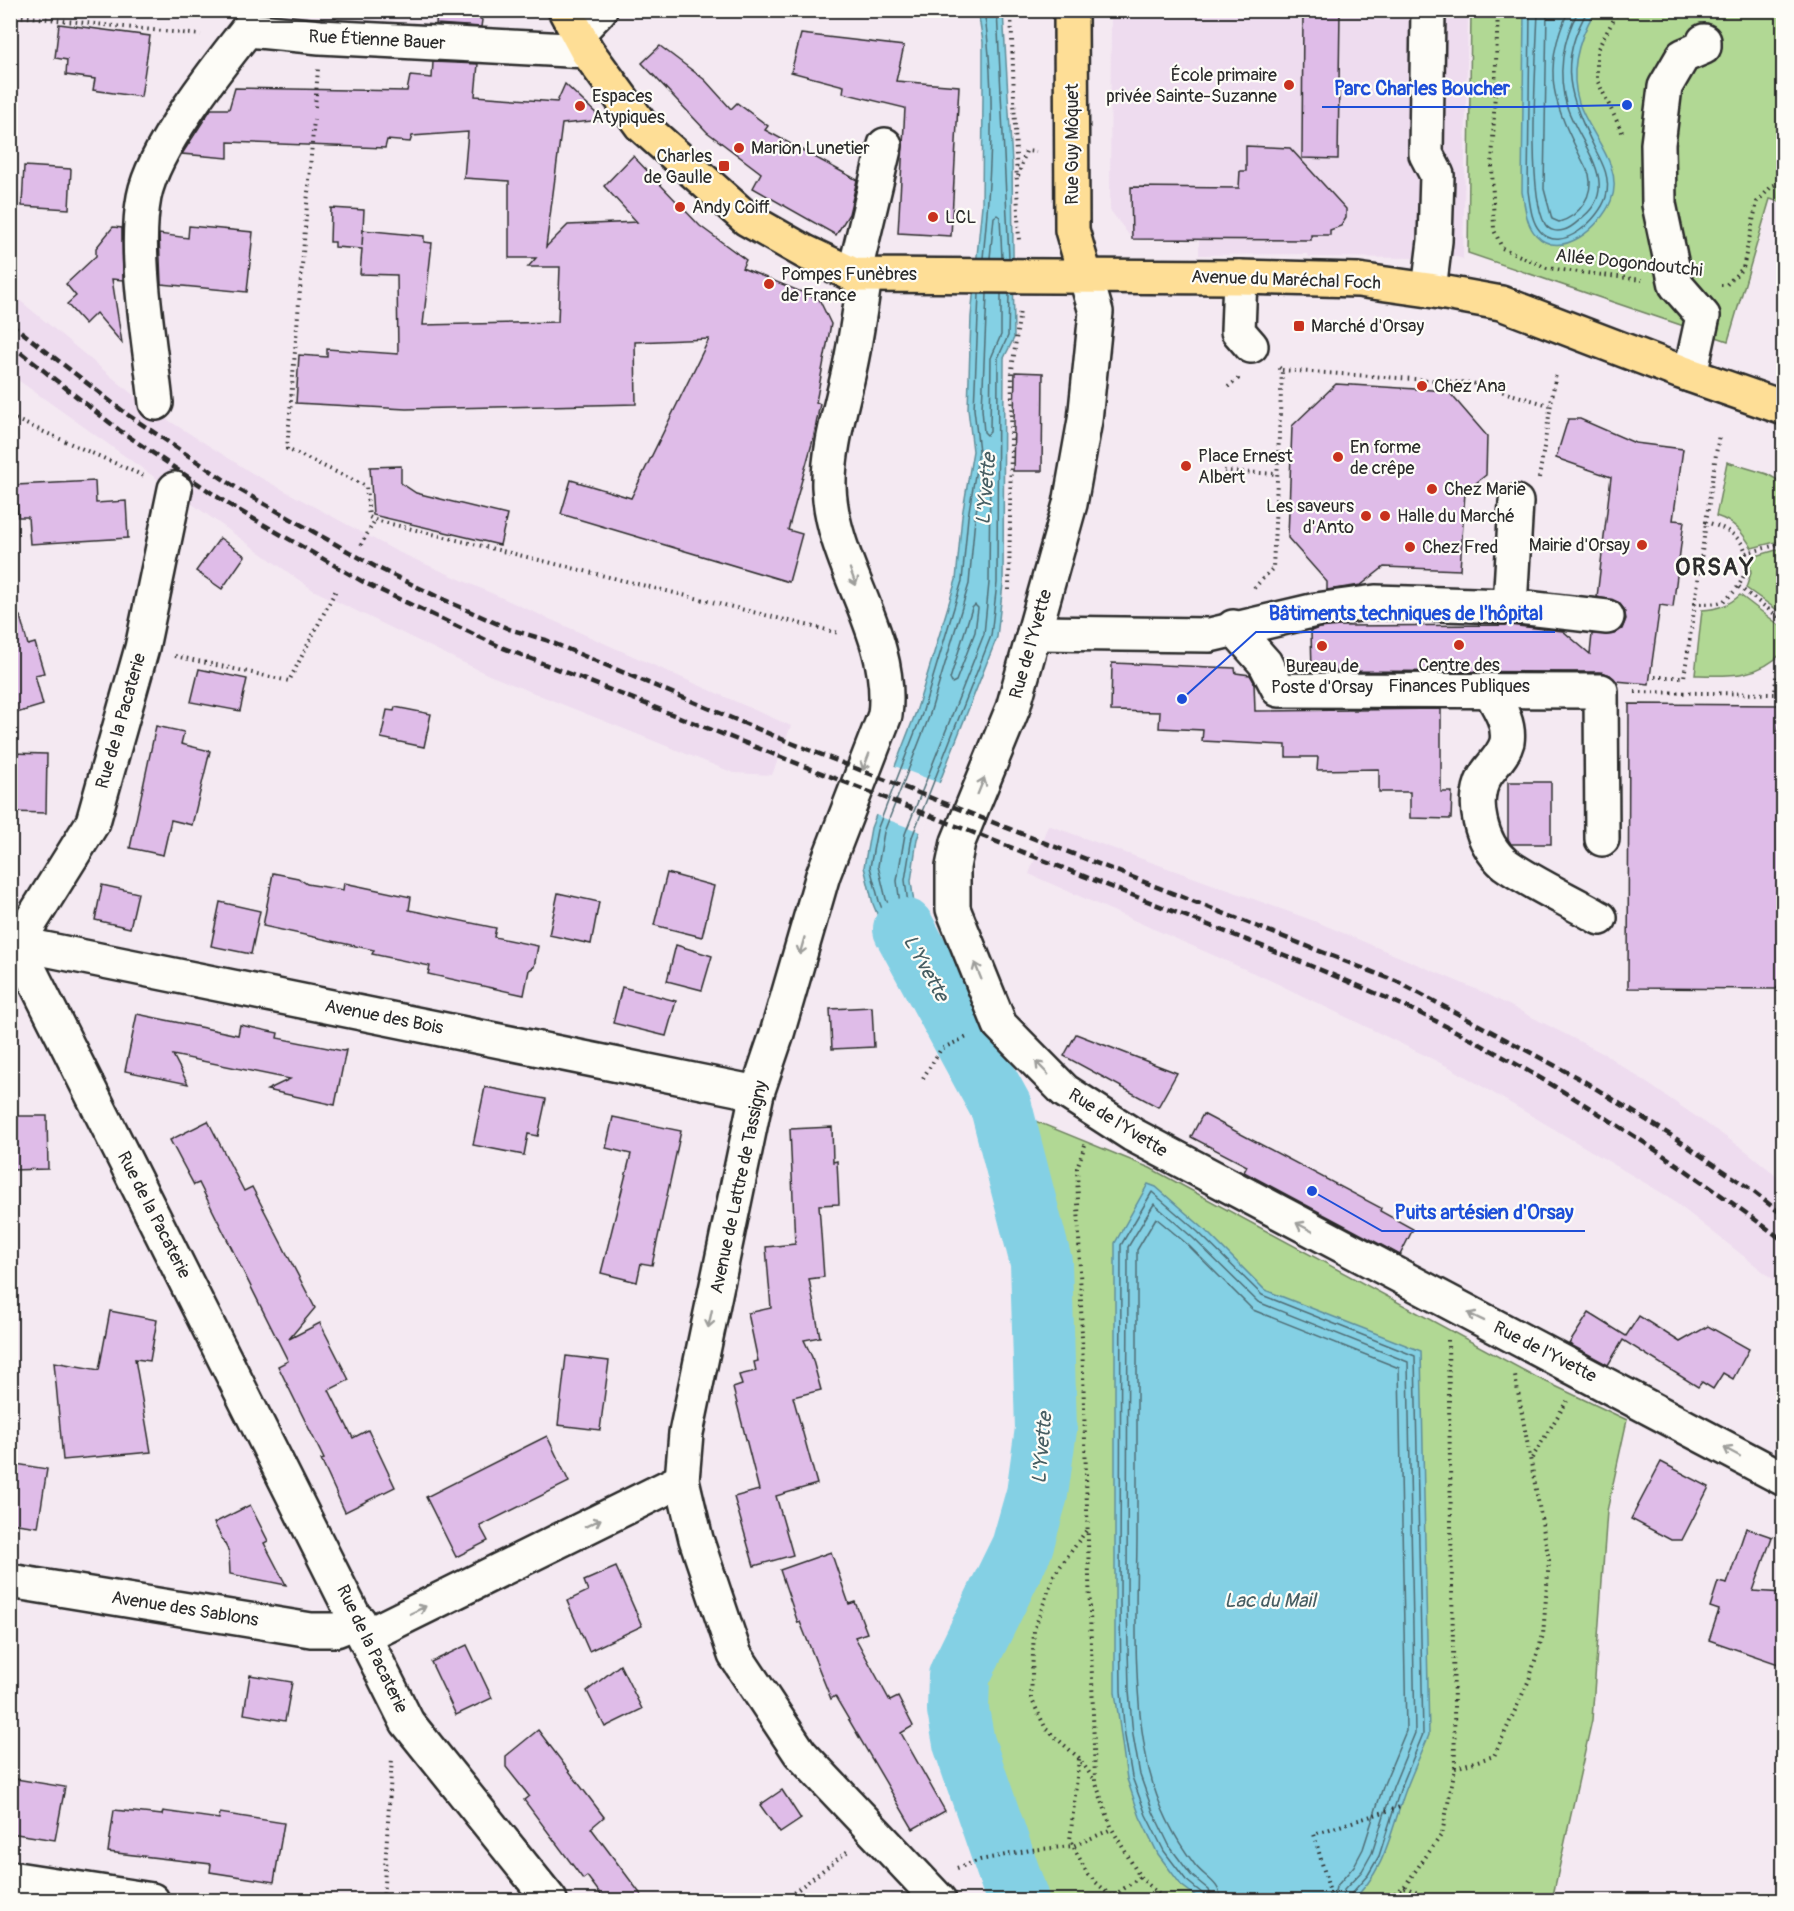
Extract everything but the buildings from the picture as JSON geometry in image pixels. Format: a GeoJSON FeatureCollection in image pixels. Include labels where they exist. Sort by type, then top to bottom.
{"type":"FeatureCollection","features":[{"type":"Feature","properties":{"kind":"main road","name":"Rue Guy Môquet"},"geometry":{"type":"LineString","coordinates":[[1071,10],[1072,230],[1085,275]]}},
{"type":"Feature","properties":{"kind":"main road"},"geometry":{"type":"LineString","coordinates":[[582,26],[641,125],[747,219],[805,252],[860,276]]}},
{"type":"Feature","properties":{"kind":"main road","name":"Avenue du Maréchal Foch"},"geometry":{"type":"LineString","coordinates":[[860,276],[953,277],[1020,289],[1085,275],[1358,280],[1502,303],[1690,375],[1784,408]]}},
{"type":"Feature","properties":{"kind":"street"},"geometry":{"type":"LineString","coordinates":[[1428,10],[1426,154],[1437,175],[1435,241],[1428,290]]}},
{"type":"Feature","properties":{"kind":"street","name":"Rue Étienne Bauer"},"geometry":{"type":"LineString","coordinates":[[242,29],[320,37],[582,26]]}},
{"type":"Feature","properties":{"kind":"street"},"geometry":{"type":"LineString","coordinates":[[156,403],[141,259],[144,196],[166,142],[242,29]]}},
{"type":"Feature","properties":{"kind":"street"},"geometry":{"type":"LineString","coordinates":[[1690,375],[1703,316],[1676,285],[1659,204],[1660,133],[1665,87],[1683,56],[1704,47],[1704,41]]}},
{"type":"Feature","properties":{"kind":"street","name":"Avenue de Lattre de Tassigny"},"geometry":{"type":"LineString","coordinates":[[885,145],[860,276],[829,486],[834,521],[883,660],[888,690],[885,715],[823,875],[776,1037],[757,1093],[690,1412],[682,1480],[696,1539],[735,1655],[800,1752],[939,1900]]}},
{"type":"Feature","properties":{"kind":"street","name":"Rue de l'Yvette"},"geometry":{"type":"LineString","coordinates":[[1085,275],[1096,312],[1085,420],[1070,504],[1013,708],[958,842],[953,867],[953,909],[1000,1025],[1065,1091],[1087,1127],[1133,1135],[1784,1479]]}},
{"type":"Feature","properties":{"kind":"street"},"geometry":{"type":"LineString","coordinates":[[1240,277],[1238,331],[1251,346]]}},
{"type":"Feature","properties":{"kind":"street","name":"Rue de la Pacaterie"},"geometry":{"type":"LineString","coordinates":[[175,489],[142,648],[93,822],[30,923],[11,943],[27,965],[362,1628],[407,1722],[550,1900]]}},
{"type":"Feature","properties":{"kind":"street"},"geometry":{"type":"LineString","coordinates":[[1510,606],[1516,502]]}},
{"type":"Feature","properties":{"kind":"street"},"geometry":{"type":"LineString","coordinates":[[1034,633],[1210,634],[1316,610],[1375,602],[1510,606],[1607,617]]}},
{"type":"Feature","properties":{"kind":"street"},"geometry":{"type":"LineString","coordinates":[[1233,627],[1265,663],[1279,690],[1601,691],[1602,839]]}},
{"type":"Feature","properties":{"kind":"street"},"geometry":{"type":"LineString","coordinates":[[1490,691],[1505,717],[1507,741],[1499,759],[1486,774],[1479,794],[1479,816],[1486,841],[1504,863],[1600,918]]}},
{"type":"Feature","properties":{"kind":"street","name":"Avenue des Bois"},"geometry":{"type":"LineString","coordinates":[[11,943],[757,1093]]}},
{"type":"Feature","properties":{"kind":"street","name":"Avenue des Sablons"},"geometry":{"type":"LineString","coordinates":[[10,1581],[321,1631],[362,1628],[682,1480]]}},
{"type":"Feature","properties":{"kind":"street"},"geometry":{"type":"LineString","coordinates":[[10,1878],[152,1900]]}},
{"type":"Feature","properties":{"kind":"path"},"geometry":{"type":"LineString","coordinates":[[1011,10],[1018,243]]}},
{"type":"Feature","properties":{"kind":"path","name":"Allée Dogondoutchi"},"geometry":{"type":"LineString","coordinates":[[1498,10],[1492,167],[1494,230],[1502,248],[1547,268],[1676,285],[1726,285],[1743,268],[1757,202],[1772,186],[1784,181]]}},
{"type":"Feature","properties":{"kind":"path"},"geometry":{"type":"LineString","coordinates":[[1619,10],[1597,50],[1597,80],[1628,142]]}},
{"type":"Feature","properties":{"kind":"path"},"geometry":{"type":"LineString","coordinates":[[10,15],[213,36],[242,29]]}},
{"type":"Feature","properties":{"kind":"path"},"geometry":{"type":"LineString","coordinates":[[314,119],[287,449],[366,486],[369,517],[375,520],[844,634]]}},
{"type":"Feature","properties":{"kind":"path"},"geometry":{"type":"LineString","coordinates":[[1017,180],[1026,151],[1036,150],[1035,160]]}},
{"type":"Feature","properties":{"kind":"path"},"geometry":{"type":"LineString","coordinates":[[1016,595],[1009,593],[1012,381],[1020,289]]}},
{"type":"Feature","properties":{"kind":"path"},"geometry":{"type":"LineString","coordinates":[[1251,346],[1282,370],[1472,383],[1549,405]]}},
{"type":"Feature","properties":{"kind":"path"},"geometry":{"type":"LineString","coordinates":[[1252,590],[1273,568],[1282,370]]}},
{"type":"Feature","properties":{"kind":"path"},"geometry":{"type":"LineString","coordinates":[[1516,502],[1537,495],[1549,405],[1556,373]]}},
{"type":"Feature","properties":{"kind":"path"},"geometry":{"type":"LineString","coordinates":[[10,417],[175,489]]}},
{"type":"Feature","properties":{"kind":"path"},"geometry":{"type":"LineString","coordinates":[[1655,677],[1684,677],[1719,434]]}},
{"type":"Feature","properties":{"kind":"path"},"geometry":{"type":"LineString","coordinates":[[1224,471],[1278,474]]}},
{"type":"Feature","properties":{"kind":"path"},"geometry":{"type":"LineString","coordinates":[[361,545],[375,520]]}},
{"type":"Feature","properties":{"kind":"path"},"geometry":{"type":"LineString","coordinates":[[1695,604],[1721,602],[1739,587],[1745,571],[1746,554],[1741,542],[1724,527],[1707,522]]}},
{"type":"Feature","properties":{"kind":"path"},"geometry":{"type":"LineString","coordinates":[[1746,554],[1784,543]]}},
{"type":"Feature","properties":{"kind":"path"},"geometry":{"type":"LineString","coordinates":[[1739,587],[1784,621]]}},
{"type":"Feature","properties":{"kind":"path"},"geometry":{"type":"LineString","coordinates":[[142,648],[289,681],[337,588]]}},
{"type":"Feature","properties":{"kind":"path"},"geometry":{"type":"LineString","coordinates":[[1660,693],[1775,694],[1776,676],[1784,668]]}},
{"type":"Feature","properties":{"kind":"path"},"geometry":{"type":"LineString","coordinates":[[923,1078],[941,1049],[971,1034]]}},
{"type":"Feature","properties":{"kind":"path"},"geometry":{"type":"LineString","coordinates":[[1087,1127],[1077,1168],[1095,1781]]}},
{"type":"Feature","properties":{"kind":"path"},"geometry":{"type":"LineString","coordinates":[[1385,1900],[1404,1887],[1442,1834],[1455,1768],[1448,1337]]}},
{"type":"Feature","properties":{"kind":"path"},"geometry":{"type":"LineString","coordinates":[[1455,1768],[1494,1756],[1529,1680],[1543,1635],[1549,1560],[1514,1371]]}},
{"type":"Feature","properties":{"kind":"path"},"geometry":{"type":"LineString","coordinates":[[1532,1459],[1571,1393]]}},
{"type":"Feature","properties":{"kind":"path"},"geometry":{"type":"LineString","coordinates":[[1087,1530],[1054,1575],[1034,1630],[1031,1698],[1046,1729],[1079,1758],[1095,1781],[1112,1829],[1140,1877],[1165,1900]]}},
{"type":"Feature","properties":{"kind":"path"},"geometry":{"type":"LineString","coordinates":[[383,1900],[390,1774],[396,1745],[407,1722]]}},
{"type":"Feature","properties":{"kind":"path"},"geometry":{"type":"LineString","coordinates":[[1079,1758],[1070,1840],[1073,1846],[1088,1875],[1112,1897],[1140,1877]]}},
{"type":"Feature","properties":{"kind":"path"},"geometry":{"type":"LineString","coordinates":[[1332,1900],[1314,1834],[1400,1807]]}},
{"type":"Feature","properties":{"kind":"path"},"geometry":{"type":"LineString","coordinates":[[952,1870],[980,1860],[1031,1850],[1073,1846],[1112,1829]]}},
{"type":"Feature","properties":{"kind":"path"},"geometry":{"type":"LineString","coordinates":[[784,1900],[852,1848]]}},
{"type":"Feature","properties":{"kind":"path"},"geometry":{"type":"LineString","coordinates":[[1404,1887],[1434,1900]]}},
{"type":"Feature","properties":{"kind":"shaded area","name":"École primaire privée Sainte-Suzanne"},"geometry":{"type":"Polygon","coordinates":[[[1111,11],[1468,11],[1463,259],[1441,252],[1419,258],[1309,257],[1308,254],[1199,255],[1199,239],[1132,239],[1110,210],[1111,11]]]}},
{"type":"Feature","properties":{"kind":"shaded area"},"geometry":{"type":"Polygon","coordinates":[[[11,293],[149,408],[252,473],[396,551],[791,726],[772,775],[734,773],[489,675],[313,590],[11,375],[11,293]]]}},
{"type":"Feature","properties":{"kind":"shaded area"},"geometry":{"type":"Polygon","coordinates":[[[1048,825],[1317,922],[1485,993],[1606,1055],[1745,1150],[1783,1181],[1783,1287],[1667,1196],[1451,1068],[1274,982],[1029,874],[1048,825]]]}},
{"type":"Feature","properties":{"kind":"green space"},"geometry":{"type":"Polygon","coordinates":[[[1471,11],[1783,11],[1783,203],[1770,199],[1728,341],[1468,253],[1471,11]]]}},
{"type":"Feature","properties":{"kind":"green space"},"geometry":{"type":"Polygon","coordinates":[[[1727,462],[1767,474],[1783,483],[1783,540],[1752,548],[1737,528],[1716,516],[1727,462]]]}},
{"type":"Feature","properties":{"kind":"green space"},"geometry":{"type":"Polygon","coordinates":[[[1784,548],[1783,614],[1746,588],[1751,573],[1749,558],[1784,548]]]}},
{"type":"Feature","properties":{"kind":"green space"},"geometry":{"type":"Polygon","coordinates":[[[1740,595],[1783,628],[1783,652],[1763,667],[1742,674],[1695,675],[1702,610],[1722,606],[1740,595]]]}},
{"type":"Feature","properties":{"kind":"green space"},"geometry":{"type":"Polygon","coordinates":[[[1001,1107],[1150,1168],[1536,1377],[1627,1420],[1607,1511],[1592,1720],[1552,1900],[1019,1900],[958,1710],[979,1631],[1022,1547],[1046,1429],[1041,1262],[1001,1107]]]}},
{"type":"Feature","properties":{"kind":"water"},"geometry":{"type":"Polygon","coordinates":[[[978,11],[1003,11],[1012,163],[1014,338],[1004,358],[1003,584],[997,637],[917,839],[911,881],[917,926],[960,992],[934,1013],[887,938],[873,904],[864,867],[871,828],[916,712],[956,580],[962,516],[973,451],[968,409],[971,317],[982,205],[983,42],[978,11]]]}},
{"type":"Feature","properties":{"kind":"water"},"geometry":{"type":"Polygon","coordinates":[[[1524,11],[1595,11],[1584,32],[1577,55],[1576,91],[1584,115],[1610,163],[1614,188],[1611,201],[1599,221],[1579,238],[1557,245],[1546,242],[1533,231],[1526,215],[1522,192],[1524,11]]]}},
{"type":"Feature","properties":{"kind":"water","name":"Lac du Mail"},"geometry":{"type":"Polygon","coordinates":[[[1148,1184],[1156,1187],[1203,1228],[1265,1290],[1421,1351],[1429,1735],[1408,1785],[1380,1864],[1363,1889],[1352,1900],[1201,1900],[1181,1885],[1158,1854],[1140,1817],[1127,1779],[1115,1692],[1115,1243],[1148,1184]]]}},
{"type":"Feature","properties":{"kind":"pier"},"geometry":{"type":"Polygon","coordinates":[[[892,765],[942,784],[923,833],[873,814],[892,765]]]}},
{"type":"Feature","properties":{"kind":"waterway","name":"L'Yvette"},"geometry":{"type":"LineString","coordinates":[[904,929],[1001,1107],[1041,1262],[1046,1429],[1037,1494],[1022,1547],[959,1676],[958,1710],[964,1743],[1018,1900]]}},
{"type":"Feature","properties":{"kind":"railway"},"geometry":{"type":"LineString","coordinates":[[10,323],[128,415],[238,489],[376,567],[509,629],[546,640],[784,740],[1398,982],[1582,1080],[1672,1136],[1749,1188],[1784,1216]]}},
{"type":"Feature","properties":{"kind":"railway"},"geometry":{"type":"LineString","coordinates":[[10,344],[119,430],[228,504],[365,583],[501,647],[1282,954],[1417,1012],[1503,1057],[1627,1131],[1784,1241]]}},
{"type":"Feature","properties":{"kind":"place","name":"École primaire privée Sainte-Suzanne"},"geometry":{"type":"Point","coordinates":[1289,85]}},
{"type":"Feature","properties":{"kind":"place","name":"Parc Charles Boucher"},"geometry":{"type":"Point","coordinates":[1627,105]}},
{"type":"Feature","properties":{"kind":"place","name":"Espaces Atypiques"},"geometry":{"type":"Point","coordinates":[580,106]}},
{"type":"Feature","properties":{"kind":"place","name":"Marion Lunetier"},"geometry":{"type":"Point","coordinates":[739,148]}},
{"type":"Feature","properties":{"kind":"place","name":"Charles de Gaulle"},"geometry":{"type":"Point","coordinates":[724,166]}},
{"type":"Feature","properties":{"kind":"place","name":"Andy Coiff"},"geometry":{"type":"Point","coordinates":[680,207]}},
{"type":"Feature","properties":{"kind":"place","name":"LCL"},"geometry":{"type":"Point","coordinates":[933,217]}},
{"type":"Feature","properties":{"kind":"place","name":"Pompes Funèbres de France"},"geometry":{"type":"Point","coordinates":[769,284]}},
{"type":"Feature","properties":{"kind":"place","name":"Marché d'Orsay"},"geometry":{"type":"Point","coordinates":[1299,326]}},
{"type":"Feature","properties":{"kind":"place","name":"Chez Ana"},"geometry":{"type":"Point","coordinates":[1422,386]}},
{"type":"Feature","properties":{"kind":"place","name":"En forme de crêpe"},"geometry":{"type":"Point","coordinates":[1338,457]}},
{"type":"Feature","properties":{"kind":"place","name":"Place Ernest Albert"},"geometry":{"type":"Point","coordinates":[1186,466]}},
{"type":"Feature","properties":{"kind":"place","name":"Chez Marie"},"geometry":{"type":"Point","coordinates":[1432,489]}},
{"type":"Feature","properties":{"kind":"place","name":"Les saveurs d'Anto"},"geometry":{"type":"Point","coordinates":[1366,516]}},
{"type":"Feature","properties":{"kind":"place","name":"Halle du Marché"},"geometry":{"type":"Point","coordinates":[1385,516]}},
{"type":"Feature","properties":{"kind":"place","name":"Mairie d'Orsay"},"geometry":{"type":"Point","coordinates":[1642,545]}},
{"type":"Feature","properties":{"kind":"place","name":"Chez Fred"},"geometry":{"type":"Point","coordinates":[1410,547]}},
{"type":"Feature","properties":{"kind":"place","name":"Centre des Finances Publiques"},"geometry":{"type":"Point","coordinates":[1459,645]}},
{"type":"Feature","properties":{"kind":"place","name":"Bureau de Poste d'Orsay"},"geometry":{"type":"Point","coordinates":[1322,646]}},
{"type":"Feature","properties":{"kind":"place","name":"Bâtiments techniques de l'hôpital"},"geometry":{"type":"Point","coordinates":[1182,699]}},
{"type":"Feature","properties":{"kind":"place","name":"Puits artésien d'Orsay"},"geometry":{"type":"Point","coordinates":[1312,1191]}},
{"type":"Feature","properties":{"kind":"district","name":"ORSAY"},"geometry":{"type":"Point","coordinates":[1715,567]}}]}
